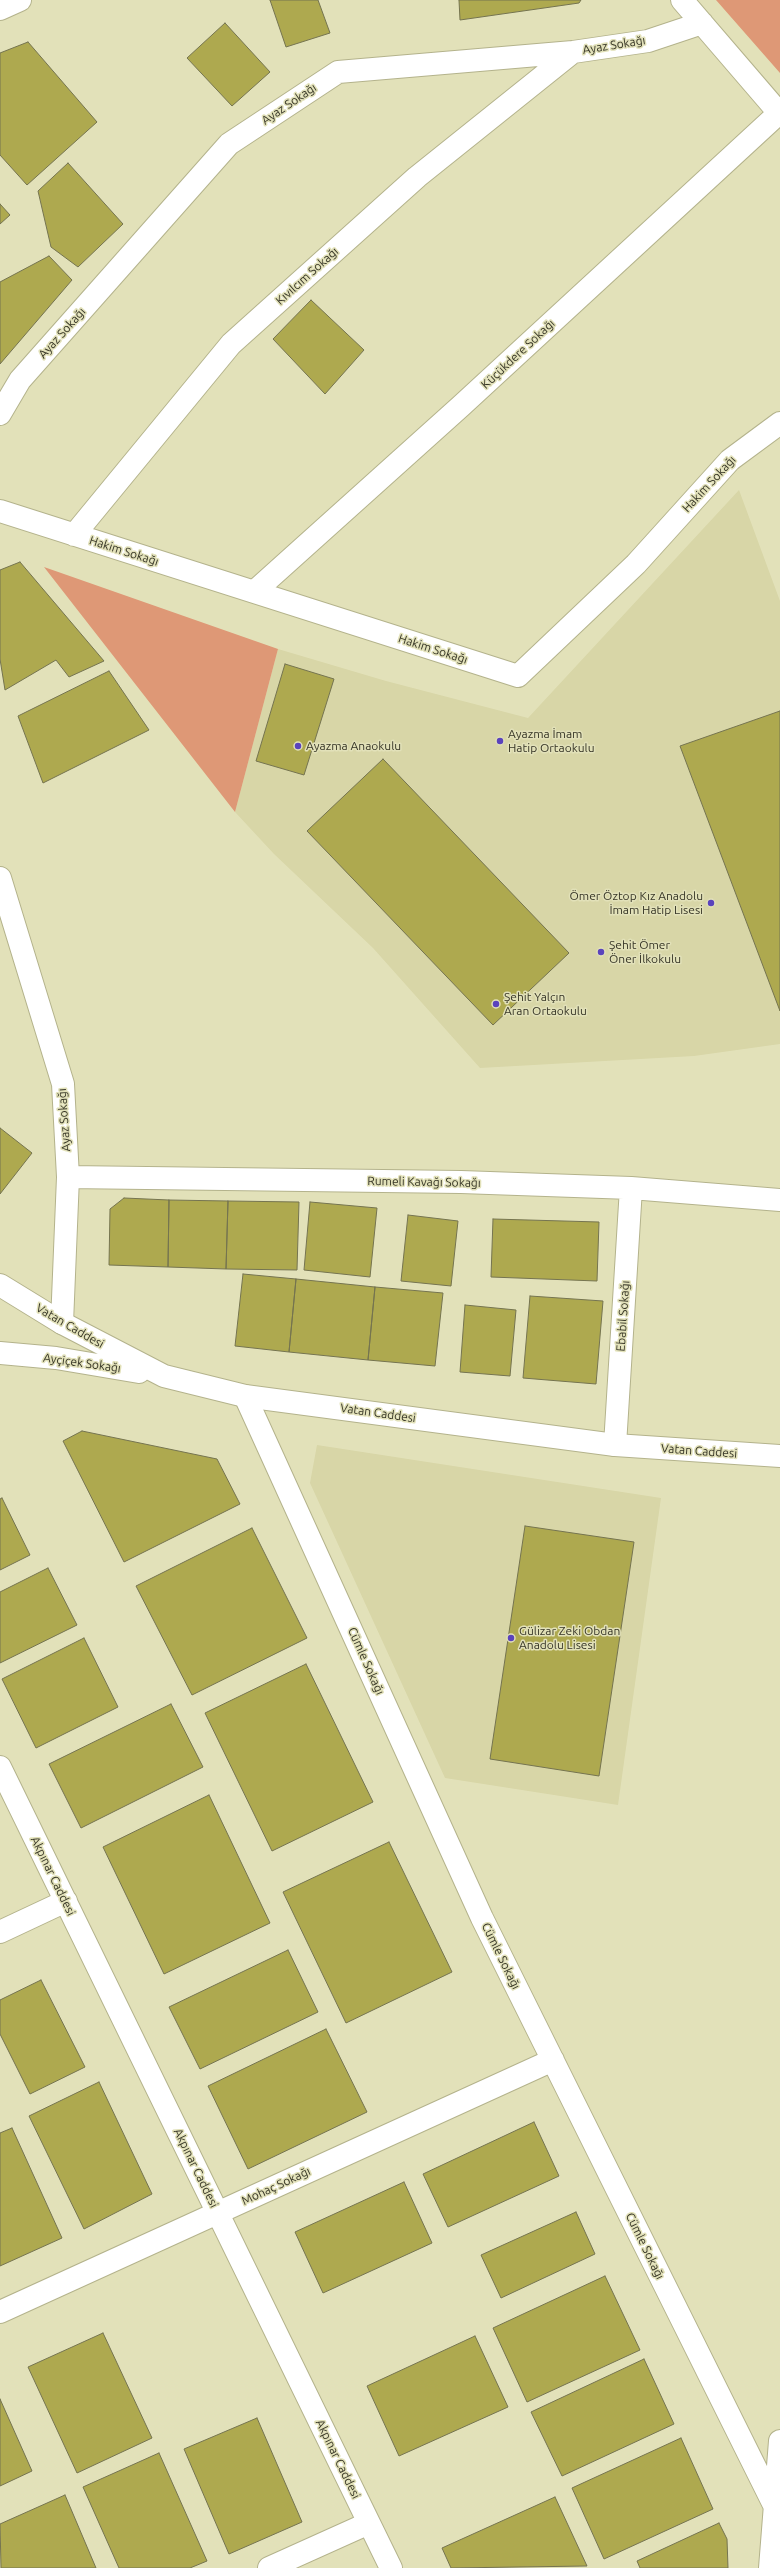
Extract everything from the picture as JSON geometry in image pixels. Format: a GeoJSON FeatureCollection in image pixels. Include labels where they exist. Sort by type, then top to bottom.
{"type":"FeatureCollection","features":[{"type":"Feature","properties":{"kind":"street"},"geometry":{"type":"LineString","coordinates":[[0,9],[20,0]]}},
{"type":"Feature","properties":{"kind":"street"},"geometry":{"type":"LineString","coordinates":[[682,0],[780,113]]}},
{"type":"Feature","properties":{"kind":"street","name":"Ayaz Sokağı"},"geometry":{"type":"LineString","coordinates":[[0,414],[20,380],[229,144],[338,72],[573,52],[648,40],[702,23]]}},
{"type":"Feature","properties":{"kind":"street","name":"Kıvılcım Sokağı"},"geometry":{"type":"LineString","coordinates":[[74,535],[232,344],[417,177],[573,52]]}},
{"type":"Feature","properties":{"kind":"street","name":"Küçükdere Sokağı"},"geometry":{"type":"LineString","coordinates":[[254,592],[455,411],[780,113]]}},
{"type":"Feature","properties":{"kind":"street","name":"Hakim Sokağı"},"geometry":{"type":"LineString","coordinates":[[0,511],[518,676],[636,564],[730,460],[780,423]]}},
{"type":"Feature","properties":{"kind":"street","name":"Ayaz Sokağı"},"geometry":{"type":"LineString","coordinates":[[0,878],[63,1084],[68,1177],[62,1323]]}},
{"type":"Feature","properties":{"kind":"street","name":"Rumeli Kavağı Sokağı"},"geometry":{"type":"LineString","coordinates":[[68,1177],[461,1182],[630,1188],[780,1200]]}},
{"type":"Feature","properties":{"kind":"street","name":"Ebabil Sokağı"},"geometry":{"type":"LineString","coordinates":[[615,1445],[630,1188]]}},
{"type":"Feature","properties":{"kind":"street","name":"Vatan Caddesi"},"geometry":{"type":"LineString","coordinates":[[0,1285],[62,1323],[164,1376],[245,1396],[615,1445],[780,1456]]}},
{"type":"Feature","properties":{"kind":"street","name":"Ayçiçek Sokağı"},"geometry":{"type":"LineString","coordinates":[[0,1353],[56,1358],[164,1376]]}},
{"type":"Feature","properties":{"kind":"street","name":"Cümle Sokağı"},"geometry":{"type":"LineString","coordinates":[[245,1396],[482,1918],[777,2507]]}},
{"type":"Feature","properties":{"kind":"street","name":"Akpınar Caddesi"},"geometry":{"type":"LineString","coordinates":[[0,1767],[391,2568]]}},
{"type":"Feature","properties":{"kind":"street"},"geometry":{"type":"LineString","coordinates":[[0,1932],[66,1901]]}},
{"type":"Feature","properties":{"kind":"street","name":"Mohaç Sokağı"},"geometry":{"type":"LineString","coordinates":[[0,2312],[553,2060]]}},
{"type":"Feature","properties":{"kind":"street"},"geometry":{"type":"LineString","coordinates":[[770,2568],[777,2507],[780,2441]]}},
{"type":"Feature","properties":{"kind":"street"},"geometry":{"type":"LineString","coordinates":[[269,2568],[370,2523]]}},
{"type":"Feature","properties":{"kind":"shaded area"},"geometry":{"type":"Polygon","coordinates":[[[716,0],[780,0],[780,73],[716,0]]]}},
{"type":"Feature","properties":{"kind":"shaded area"},"geometry":{"type":"Polygon","coordinates":[[[739,490],[780,601],[780,1044],[694,1056],[480,1068],[373,948],[274,854],[235,812],[278,649],[386,681],[528,718],[739,490]]]}},
{"type":"Feature","properties":{"kind":"shaded area"},"geometry":{"type":"Polygon","coordinates":[[[44,567],[278,649],[235,812],[44,567]]]}},
{"type":"Feature","properties":{"kind":"shaded area","name":"Gülizar Zeki Obdan Anadolu Lisesi"},"geometry":{"type":"Polygon","coordinates":[[[317,1445],[661,1498],[618,1805],[445,1778],[310,1483],[317,1445]]]}},
{"type":"Feature","properties":{"kind":"building"},"geometry":{"type":"Polygon","coordinates":[[[270,0],[318,0],[330,33],[286,47],[270,0]]]}},
{"type":"Feature","properties":{"kind":"building"},"geometry":{"type":"Polygon","coordinates":[[[459,0],[581,0],[579,3],[460,20],[459,0]]]}},
{"type":"Feature","properties":{"kind":"building"},"geometry":{"type":"Polygon","coordinates":[[[225,23],[270,72],[232,106],[187,58],[225,23]]]}},
{"type":"Feature","properties":{"kind":"building"},"geometry":{"type":"Polygon","coordinates":[[[28,42],[97,122],[27,185],[0,155],[0,53],[28,42]]]}},
{"type":"Feature","properties":{"kind":"building"},"geometry":{"type":"Polygon","coordinates":[[[68,163],[123,224],[78,267],[51,247],[38,191],[68,163]]]}},
{"type":"Feature","properties":{"kind":"building"},"geometry":{"type":"Polygon","coordinates":[[[0,204],[10,215],[0,224],[0,204]]]}},
{"type":"Feature","properties":{"kind":"building"},"geometry":{"type":"Polygon","coordinates":[[[49,256],[72,280],[0,364],[0,282],[49,256]]]}},
{"type":"Feature","properties":{"kind":"building"},"geometry":{"type":"Polygon","coordinates":[[[311,300],[364,350],[325,394],[273,339],[311,300]]]}},
{"type":"Feature","properties":{"kind":"building"},"geometry":{"type":"Polygon","coordinates":[[[20,562],[104,661],[69,677],[56,660],[5,690],[0,659],[0,570],[20,562]]]}},
{"type":"Feature","properties":{"kind":"building"},"geometry":{"type":"Polygon","coordinates":[[[285,664],[334,679],[304,775],[256,761],[285,664]]]}},
{"type":"Feature","properties":{"kind":"building"},"geometry":{"type":"Polygon","coordinates":[[[109,671],[149,730],[43,783],[18,716],[109,671]]]}},
{"type":"Feature","properties":{"kind":"building"},"geometry":{"type":"Polygon","coordinates":[[[780,711],[780,1011],[680,746],[780,711]]]}},
{"type":"Feature","properties":{"kind":"building"},"geometry":{"type":"Polygon","coordinates":[[[383,759],[569,953],[493,1025],[307,831],[383,759]]]}},
{"type":"Feature","properties":{"kind":"building"},"geometry":{"type":"Polygon","coordinates":[[[0,1128],[32,1153],[0,1194],[0,1128]]]}},
{"type":"Feature","properties":{"kind":"building"},"geometry":{"type":"Polygon","coordinates":[[[124,1198],[169,1200],[168,1267],[109,1265],[110,1209],[124,1198]]]}},
{"type":"Feature","properties":{"kind":"building"},"geometry":{"type":"Polygon","coordinates":[[[169,1200],[228,1201],[226,1269],[168,1267],[169,1200]]]}},
{"type":"Feature","properties":{"kind":"building"},"geometry":{"type":"Polygon","coordinates":[[[228,1201],[299,1202],[297,1270],[226,1269],[228,1201]]]}},
{"type":"Feature","properties":{"kind":"building"},"geometry":{"type":"Polygon","coordinates":[[[310,1202],[377,1208],[370,1277],[304,1270],[310,1202]]]}},
{"type":"Feature","properties":{"kind":"building"},"geometry":{"type":"Polygon","coordinates":[[[408,1215],[458,1221],[451,1286],[401,1281],[408,1215]]]}},
{"type":"Feature","properties":{"kind":"building"},"geometry":{"type":"Polygon","coordinates":[[[493,1219],[599,1222],[597,1281],[491,1277],[493,1219]]]}},
{"type":"Feature","properties":{"kind":"building"},"geometry":{"type":"Polygon","coordinates":[[[243,1274],[296,1279],[289,1352],[235,1346],[243,1274]]]}},
{"type":"Feature","properties":{"kind":"building"},"geometry":{"type":"Polygon","coordinates":[[[296,1279],[375,1287],[368,1360],[289,1352],[296,1279]]]}},
{"type":"Feature","properties":{"kind":"building"},"geometry":{"type":"Polygon","coordinates":[[[375,1287],[443,1293],[435,1366],[368,1360],[375,1287]]]}},
{"type":"Feature","properties":{"kind":"building"},"geometry":{"type":"Polygon","coordinates":[[[530,1296],[603,1301],[596,1384],[523,1378],[530,1296]]]}},
{"type":"Feature","properties":{"kind":"building"},"geometry":{"type":"Polygon","coordinates":[[[465,1305],[516,1310],[510,1376],[460,1372],[465,1305]]]}},
{"type":"Feature","properties":{"kind":"building"},"geometry":{"type":"Polygon","coordinates":[[[82,1431],[217,1459],[240,1504],[124,1562],[63,1441],[82,1431]]]}},
{"type":"Feature","properties":{"kind":"building"},"geometry":{"type":"Polygon","coordinates":[[[2,1498],[30,1555],[0,1570],[0,1499],[2,1498]]]}},
{"type":"Feature","properties":{"kind":"building"},"geometry":{"type":"Polygon","coordinates":[[[525,1526],[634,1542],[599,1776],[490,1759],[525,1526]]]}},
{"type":"Feature","properties":{"kind":"building"},"geometry":{"type":"Polygon","coordinates":[[[252,1528],[307,1638],[192,1695],[136,1586],[252,1528]]]}},
{"type":"Feature","properties":{"kind":"building"},"geometry":{"type":"Polygon","coordinates":[[[48,1568],[77,1625],[0,1663],[0,1592],[48,1568]]]}},
{"type":"Feature","properties":{"kind":"building"},"geometry":{"type":"Polygon","coordinates":[[[84,1638],[118,1707],[36,1748],[2,1679],[84,1638]]]}},
{"type":"Feature","properties":{"kind":"building"},"geometry":{"type":"Polygon","coordinates":[[[306,1664],[373,1802],[272,1851],[205,1713],[306,1664]]]}},
{"type":"Feature","properties":{"kind":"building"},"geometry":{"type":"Polygon","coordinates":[[[171,1704],[203,1767],[81,1828],[49,1764],[171,1704]]]}},
{"type":"Feature","properties":{"kind":"building"},"geometry":{"type":"Polygon","coordinates":[[[209,1795],[270,1923],[164,1974],[103,1847],[209,1795]]]}},
{"type":"Feature","properties":{"kind":"building"},"geometry":{"type":"Polygon","coordinates":[[[389,1842],[452,1972],[346,2023],[283,1892],[389,1842]]]}},
{"type":"Feature","properties":{"kind":"building"},"geometry":{"type":"Polygon","coordinates":[[[288,1950],[318,2012],[200,2069],[169,2007],[288,1950]]]}},
{"type":"Feature","properties":{"kind":"building"},"geometry":{"type":"Polygon","coordinates":[[[41,1980],[85,2067],[30,2094],[0,2034],[0,2000],[41,1980]]]}},
{"type":"Feature","properties":{"kind":"building"},"geometry":{"type":"Polygon","coordinates":[[[326,2029],[367,2112],[248,2169],[208,2086],[326,2029]]]}},
{"type":"Feature","properties":{"kind":"building"},"geometry":{"type":"Polygon","coordinates":[[[99,2082],[152,2194],[84,2229],[29,2116],[99,2082]]]}},
{"type":"Feature","properties":{"kind":"building"},"geometry":{"type":"Polygon","coordinates":[[[534,2122],[559,2176],[448,2227],[423,2174],[534,2122]]]}},
{"type":"Feature","properties":{"kind":"building"},"geometry":{"type":"Polygon","coordinates":[[[12,2128],[62,2238],[0,2266],[0,2133],[12,2128]]]}},
{"type":"Feature","properties":{"kind":"building"},"geometry":{"type":"Polygon","coordinates":[[[404,2182],[432,2243],[323,2293],[295,2232],[404,2182]]]}},
{"type":"Feature","properties":{"kind":"building"},"geometry":{"type":"Polygon","coordinates":[[[576,2212],[595,2254],[501,2298],[481,2255],[576,2212]]]}},
{"type":"Feature","properties":{"kind":"building"},"geometry":{"type":"Polygon","coordinates":[[[605,2276],[640,2350],[527,2402],[493,2328],[605,2276]]]}},
{"type":"Feature","properties":{"kind":"building"},"geometry":{"type":"Polygon","coordinates":[[[103,2333],[152,2438],[77,2473],[28,2367],[103,2333]]]}},
{"type":"Feature","properties":{"kind":"building"},"geometry":{"type":"Polygon","coordinates":[[[475,2336],[508,2407],[399,2456],[367,2386],[475,2336]]]}},
{"type":"Feature","properties":{"kind":"building"},"geometry":{"type":"Polygon","coordinates":[[[644,2359],[674,2424],[562,2476],[531,2412],[644,2359]]]}},
{"type":"Feature","properties":{"kind":"building"},"geometry":{"type":"Polygon","coordinates":[[[0,2399],[32,2471],[0,2486],[0,2399]]]}},
{"type":"Feature","properties":{"kind":"building"},"geometry":{"type":"Polygon","coordinates":[[[257,2418],[302,2522],[229,2554],[184,2449],[257,2418]]]}},
{"type":"Feature","properties":{"kind":"building"},"geometry":{"type":"Polygon","coordinates":[[[681,2438],[713,2509],[604,2559],[572,2488],[681,2438]]]}},
{"type":"Feature","properties":{"kind":"building"},"geometry":{"type":"Polygon","coordinates":[[[159,2453],[207,2561],[190,2568],[119,2568],[83,2487],[159,2453]]]}},
{"type":"Feature","properties":{"kind":"building"},"geometry":{"type":"Polygon","coordinates":[[[65,2495],[96,2568],[1,2568],[0,2524],[65,2495]]]}},
{"type":"Feature","properties":{"kind":"building"},"geometry":{"type":"Polygon","coordinates":[[[555,2497],[587,2566],[451,2568],[442,2548],[555,2497]]]}},
{"type":"Feature","properties":{"kind":"building"},"geometry":{"type":"Polygon","coordinates":[[[719,2523],[727,2539],[728,2568],[640,2568],[637,2561],[719,2523]]]}},
{"type":"Feature","properties":{"kind":"place","name":"Ayazma İmam Hatip Ortaokulu"},"geometry":{"type":"Point","coordinates":[500,741]}},
{"type":"Feature","properties":{"kind":"place","name":"Ayazma Anaokulu"},"geometry":{"type":"Point","coordinates":[298,746]}},
{"type":"Feature","properties":{"kind":"place","name":"Ömer Öztop Kız Anadolu İmam Hatip Lisesi"},"geometry":{"type":"Point","coordinates":[711,903]}},
{"type":"Feature","properties":{"kind":"place","name":"Şehit Ömer Öner İlkokulu"},"geometry":{"type":"Point","coordinates":[601,952]}},
{"type":"Feature","properties":{"kind":"place","name":"Şehit Yalçın Aran Ortaokulu"},"geometry":{"type":"Point","coordinates":[496,1004]}},
{"type":"Feature","properties":{"kind":"place","name":"Gülizar Zeki Obdan Anadolu Lisesi"},"geometry":{"type":"Point","coordinates":[511,1638]}}]}
